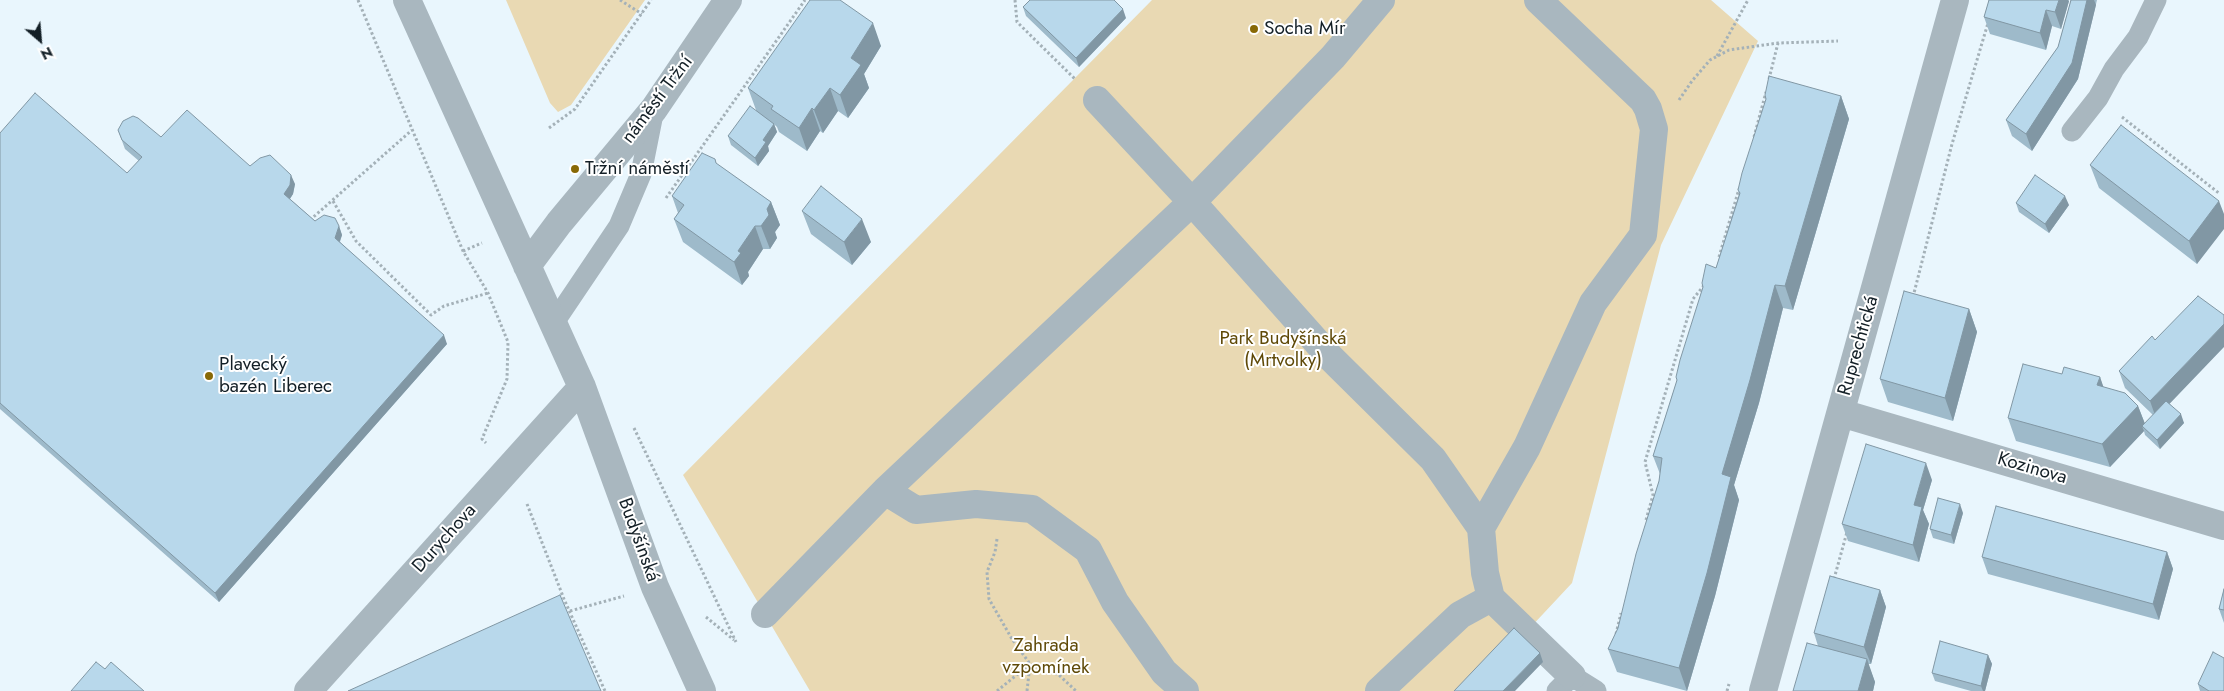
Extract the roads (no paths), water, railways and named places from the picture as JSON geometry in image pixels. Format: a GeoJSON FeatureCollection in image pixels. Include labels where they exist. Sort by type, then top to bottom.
{"type":"FeatureCollection","features":[{"type":"Feature","properties":{"kind":"street"},"geometry":{"type":"LineString","coordinates":[[407,0],[582,387]]}},
{"type":"Feature","properties":{"kind":"street","name":"náměstí Tržní"},"geometry":{"type":"LineString","coordinates":[[526,266],[559,223],[654,109],[728,0]]}},
{"type":"Feature","properties":{"kind":"street"},"geometry":{"type":"LineString","coordinates":[[765,614],[885,491],[1192,202],[1333,57],[1381,0]]}},
{"type":"Feature","properties":{"kind":"street"},"geometry":{"type":"LineString","coordinates":[[1481,528],[1526,447],[1593,303],[1643,235],[1654,129],[1643,100],[1538,0]]}},
{"type":"Feature","properties":{"kind":"street","name":"Ruprechtická"},"geometry":{"type":"LineString","coordinates":[[1763,691],[1955,0]]}},
{"type":"Feature","properties":{"kind":"street"},"geometry":{"type":"LineString","coordinates":[[1096,100],[1192,202],[1331,358],[1433,459],[1481,528],[1485,573],[1490,598],[1564,684]]}},
{"type":"Feature","properties":{"kind":"street","name":"Budyšínská"},"geometry":{"type":"LineString","coordinates":[[582,387],[655,587],[702,691]]}},
{"type":"Feature","properties":{"kind":"street","name":"Durychova"},"geometry":{"type":"LineString","coordinates":[[308,691],[582,387]]}},
{"type":"Feature","properties":{"kind":"street","name":"Kozinova"},"geometry":{"type":"LineString","coordinates":[[1841,413],[2224,526]]}},
{"type":"Feature","properties":{"kind":"street"},"geometry":{"type":"LineString","coordinates":[[885,491],[916,510],[976,504],[1032,509],[1088,550],[1115,602],[1164,672],[1185,691]]}},
{"type":"Feature","properties":{"kind":"street"},"geometry":{"type":"LineString","coordinates":[[1379,691],[1460,616],[1490,598]]}},
{"type":"Feature","properties":{"kind":"lane"},"geometry":{"type":"LineString","coordinates":[[2072,131],[2098,98],[2114,69],[2138,37],[2156,0]]}},
{"type":"Feature","properties":{"kind":"lane"},"geometry":{"type":"LineString","coordinates":[[553,324],[619,226],[641,174],[654,109]]}},
{"type":"Feature","properties":{"kind":"lane"},"geometry":{"type":"LineString","coordinates":[[1564,684],[1596,691]]}},
{"type":"Feature","properties":{"kind":"place","name":"Socha Mír"},"geometry":{"type":"Point","coordinates":[1254,29]}},
{"type":"Feature","properties":{"kind":"place","name":"Tržní náměstí"},"geometry":{"type":"Point","coordinates":[575,169]}},
{"type":"Feature","properties":{"kind":"place","name":"Plavecký bazén Liberec"},"geometry":{"type":"Point","coordinates":[209,376]}},
{"type":"Feature","properties":{"kind":"park label","name":"Park Budyšínská (Mrtvolky)"},"geometry":{"type":"Point","coordinates":[1283,350]}},
{"type":"Feature","properties":{"kind":"park label","name":"Zahrada vzpomínek"},"geometry":{"type":"Point","coordinates":[1046,657]}}]}
